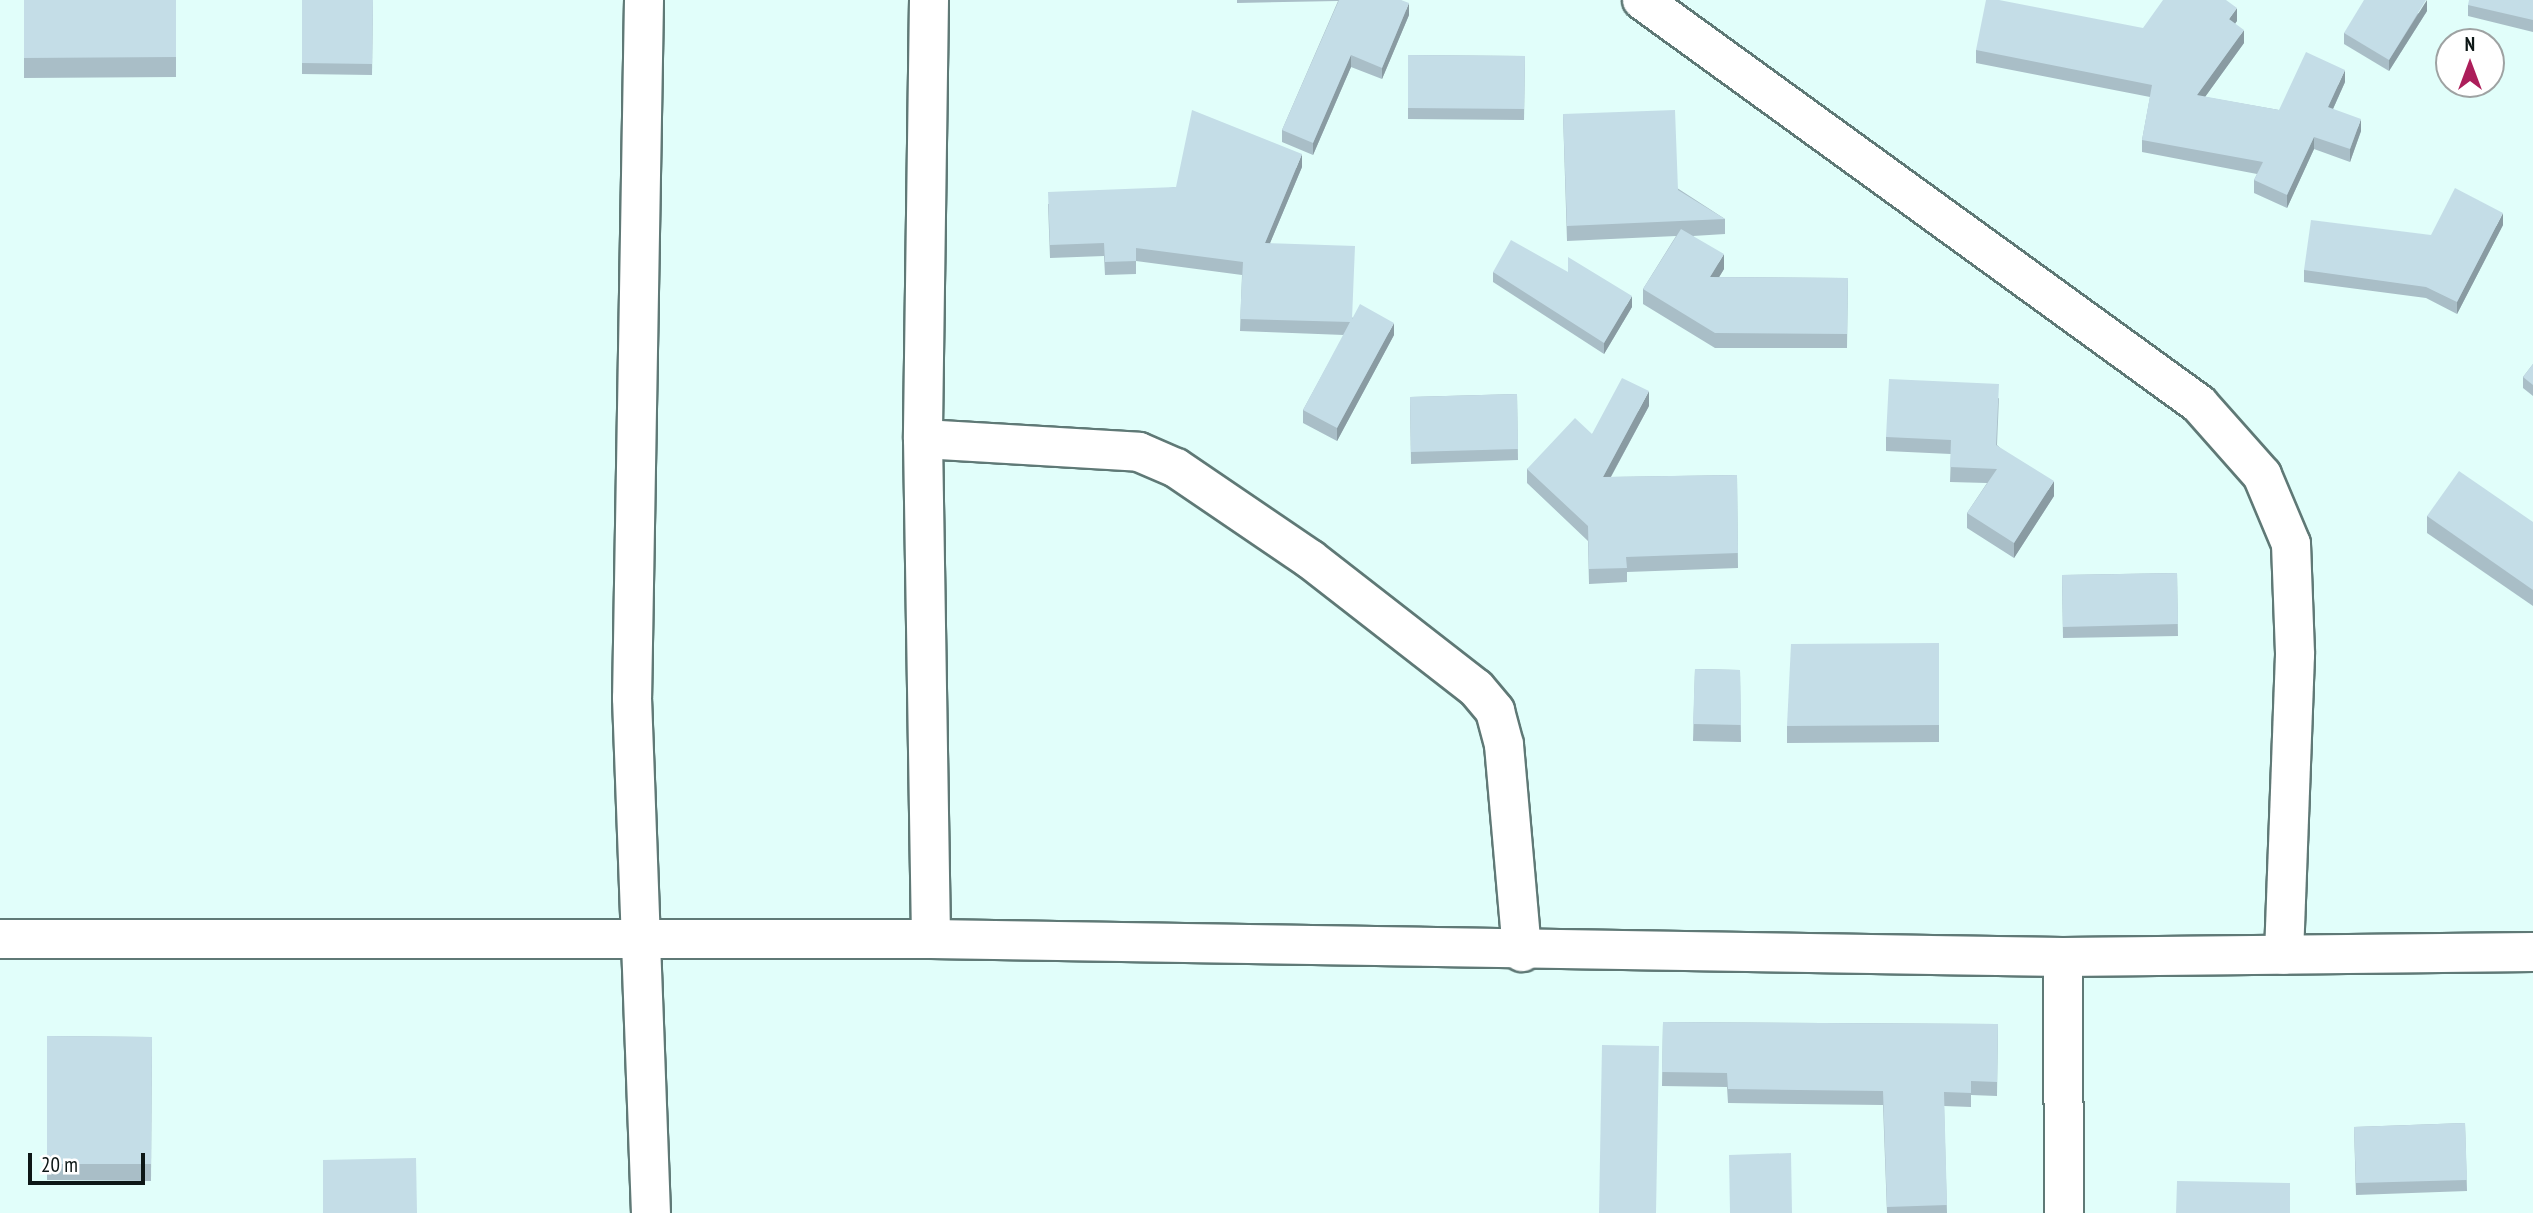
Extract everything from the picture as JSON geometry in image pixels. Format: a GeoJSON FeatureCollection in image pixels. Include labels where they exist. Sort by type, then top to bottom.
{"type":"FeatureCollection","features":[{"type":"Feature","properties":{"kind":"street"},"geometry":{"type":"LineString","coordinates":[[644,0],[632,698],[645,941],[651,1213]]}},
{"type":"Feature","properties":{"kind":"street"},"geometry":{"type":"LineString","coordinates":[[929,0],[923,439],[931,939]]}},
{"type":"Feature","properties":{"kind":"street"},"geometry":{"type":"LineString","coordinates":[[1642,0],[2199,404],[2262,475],[2291,544],[2295,655],[2284,955]]}},
{"type":"Feature","properties":{"kind":"street"},"geometry":{"type":"LineString","coordinates":[[923,439],[1139,452],[1176,468],[1310,559],[1476,688],[1495,710],[1504,745],[1522,952]]}},
{"type":"Feature","properties":{"kind":"street"},"geometry":{"type":"LineString","coordinates":[[0,939],[931,939],[1522,952],[2063,957],[2533,952]]}},
{"type":"Feature","properties":{"kind":"street"},"geometry":{"type":"LineString","coordinates":[[2063,957],[2064,1213]]}},
{"type":"Feature","properties":{"kind":"building"},"geometry":{"type":"Polygon","coordinates":[[[24,0],[176,0],[176,57],[24,58],[24,0]]]}},
{"type":"Feature","properties":{"kind":"building"},"geometry":{"type":"Polygon","coordinates":[[[302,0],[373,0],[372,64],[302,63],[302,0]]]}},
{"type":"Feature","properties":{"kind":"building"},"geometry":{"type":"Polygon","coordinates":[[[1339,0],[1401,0],[1409,3],[1382,68],[1351,55],[1313,143],[1282,130],[1339,0]]]}},
{"type":"Feature","properties":{"kind":"building"},"geometry":{"type":"Polygon","coordinates":[[[1986,0],[1999,0],[2143,28],[2163,0],[2226,0],[2237,8],[2229,19],[2244,30],[2197,95],[2279,110],[2306,52],[2345,70],[2328,107],[2361,119],[2350,149],[2314,137],[2287,195],[2254,180],[2263,162],[2142,140],[2152,85],[1976,50],[1986,0]]]}},
{"type":"Feature","properties":{"kind":"building"},"geometry":{"type":"Polygon","coordinates":[[[2364,0],[2426,0],[2389,60],[2344,33],[2364,0]]]}},
{"type":"Feature","properties":{"kind":"building"},"geometry":{"type":"Polygon","coordinates":[[[2469,0],[2533,0],[2533,20],[2468,5],[2469,0]]]}},
{"type":"Feature","properties":{"kind":"building"},"geometry":{"type":"Polygon","coordinates":[[[1408,55],[1525,56],[1524,109],[1408,108],[1408,55]]]}},
{"type":"Feature","properties":{"kind":"building"},"geometry":{"type":"Polygon","coordinates":[[[1192,110],[1302,154],[1265,243],[1355,246],[1352,319],[1360,304],[1394,323],[1337,428],[1303,410],[1350,322],[1240,319],[1243,262],[1136,248],[1136,261],[1105,262],[1104,243],[1050,245],[1048,192],[1176,187],[1192,110]]]}},
{"type":"Feature","properties":{"kind":"building"},"geometry":{"type":"Polygon","coordinates":[[[1675,110],[1678,190],[1725,219],[1567,226],[1563,114],[1675,110]]]}},
{"type":"Feature","properties":{"kind":"building"},"geometry":{"type":"Polygon","coordinates":[[[2455,188],[2503,213],[2457,302],[2426,287],[2304,270],[2311,220],[2431,235],[2455,188]]]}},
{"type":"Feature","properties":{"kind":"building"},"geometry":{"type":"Polygon","coordinates":[[[1681,229],[1724,254],[1710,277],[1848,278],[1847,334],[1715,333],[1643,289],[1681,229]]]}},
{"type":"Feature","properties":{"kind":"building"},"geometry":{"type":"Polygon","coordinates":[[[1511,240],[1568,272],[1568,257],[1632,296],[1604,343],[1493,272],[1511,240]]]}},
{"type":"Feature","properties":{"kind":"building"},"geometry":{"type":"Polygon","coordinates":[[[2533,364],[2533,385],[2523,377],[2533,364]]]}},
{"type":"Feature","properties":{"kind":"building"},"geometry":{"type":"Polygon","coordinates":[[[1622,378],[1649,391],[1603,477],[1737,475],[1738,553],[1626,557],[1627,568],[1589,569],[1588,526],[1527,469],[1575,418],[1592,434],[1622,378]]]}},
{"type":"Feature","properties":{"kind":"building"},"geometry":{"type":"Polygon","coordinates":[[[1889,379],[1999,384],[1996,445],[2054,481],[2014,543],[1967,513],[1997,469],[1950,467],[1951,440],[1886,437],[1889,379]]]}},
{"type":"Feature","properties":{"kind":"building"},"geometry":{"type":"Polygon","coordinates":[[[1517,394],[1518,449],[1411,452],[1410,397],[1517,394]]]}},
{"type":"Feature","properties":{"kind":"building"},"geometry":{"type":"Polygon","coordinates":[[[2459,471],[2533,522],[2533,590],[2427,516],[2459,471]]]}},
{"type":"Feature","properties":{"kind":"building"},"geometry":{"type":"Polygon","coordinates":[[[2177,573],[2178,624],[2063,627],[2062,575],[2177,573]]]}},
{"type":"Feature","properties":{"kind":"building"},"geometry":{"type":"Polygon","coordinates":[[[1939,643],[1939,725],[1787,726],[1791,644],[1939,643]]]}},
{"type":"Feature","properties":{"kind":"building"},"geometry":{"type":"Polygon","coordinates":[[[1695,669],[1740,670],[1741,725],[1693,724],[1695,669]]]}},
{"type":"Feature","properties":{"kind":"building"},"geometry":{"type":"Polygon","coordinates":[[[1663,1022],[1998,1024],[1997,1082],[1971,1081],[1971,1093],[1944,1092],[1947,1205],[1887,1207],[1883,1091],[1728,1089],[1727,1073],[1662,1072],[1663,1022]]]}},
{"type":"Feature","properties":{"kind":"building"},"geometry":{"type":"Polygon","coordinates":[[[47,1036],[152,1037],[151,1164],[47,1164],[47,1036]]]}},
{"type":"Feature","properties":{"kind":"building"},"geometry":{"type":"Polygon","coordinates":[[[1602,1045],[1659,1046],[1656,1213],[1599,1213],[1602,1045]]]}},
{"type":"Feature","properties":{"kind":"building"},"geometry":{"type":"Polygon","coordinates":[[[2465,1123],[2467,1180],[2356,1183],[2354,1127],[2465,1123]]]}},
{"type":"Feature","properties":{"kind":"building"},"geometry":{"type":"Polygon","coordinates":[[[1791,1153],[1792,1213],[1730,1213],[1729,1155],[1791,1153]]]}},
{"type":"Feature","properties":{"kind":"building"},"geometry":{"type":"Polygon","coordinates":[[[416,1158],[417,1213],[323,1213],[323,1160],[416,1158]]]}},
{"type":"Feature","properties":{"kind":"building"},"geometry":{"type":"Polygon","coordinates":[[[2177,1181],[2290,1183],[2290,1213],[2176,1213],[2177,1181]]]}}]}
